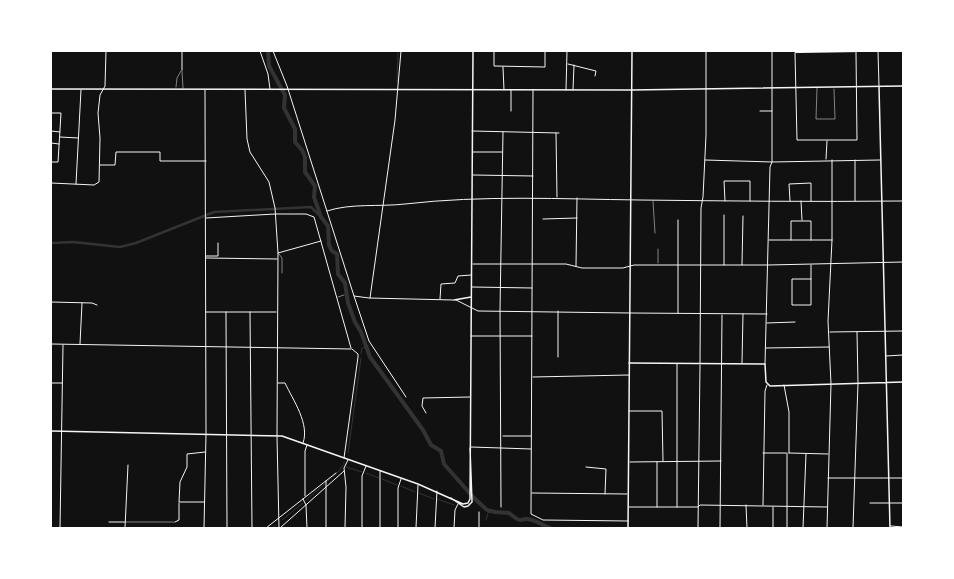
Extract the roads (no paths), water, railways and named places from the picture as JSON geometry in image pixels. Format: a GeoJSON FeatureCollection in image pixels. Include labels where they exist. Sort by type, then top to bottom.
{"type":"FeatureCollection","features":[{"type":"Feature","properties":{"kind":"main road"},"geometry":{"type":"LineString","coordinates":[[450,498],[465,507],[471,504],[470,447],[473,51]]}},
{"type":"Feature","properties":{"kind":"main road"},"geometry":{"type":"LineString","coordinates":[[628,528],[632,51]]}},
{"type":"Feature","properties":{"kind":"main road"},"geometry":{"type":"LineString","coordinates":[[51,89],[706,90],[903,86]]}},
{"type":"Feature","properties":{"kind":"main road"},"geometry":{"type":"LineString","coordinates":[[879,87],[890,527]]}},
{"type":"Feature","properties":{"kind":"main road"},"geometry":{"type":"LineString","coordinates":[[454,300],[471,297]]}},
{"type":"Feature","properties":{"kind":"main road"},"geometry":{"type":"LineString","coordinates":[[630,363],[765,364],[767,385],[903,382]]}},
{"type":"Feature","properties":{"kind":"main road"},"geometry":{"type":"LineString","coordinates":[[51,431],[277,436],[303,443],[418,484],[437,491],[463,504],[469,502],[471,479]]}},
{"type":"Feature","properties":{"kind":"street"},"geometry":{"type":"LineString","coordinates":[[51,183],[94,185],[98,183],[98,113],[100,96],[105,86],[106,51]]}},
{"type":"Feature","properties":{"kind":"street"},"geometry":{"type":"LineString","coordinates":[[182,51],[183,90]]}},
{"type":"Feature","properties":{"kind":"street"},"geometry":{"type":"LineString","coordinates":[[260,51],[268,74],[270,90]]}},
{"type":"Feature","properties":{"kind":"street"},"geometry":{"type":"LineString","coordinates":[[273,51],[369,341],[406,397]]}},
{"type":"Feature","properties":{"kind":"street"},"geometry":{"type":"LineString","coordinates":[[370,298],[395,120],[401,51]]}},
{"type":"Feature","properties":{"kind":"street"},"geometry":{"type":"LineString","coordinates":[[494,51],[494,66],[504,67],[546,67],[546,51],[567,51],[566,90]]}},
{"type":"Feature","properties":{"kind":"street"},"geometry":{"type":"LineString","coordinates":[[698,528],[700,265],[701,208],[705,160],[706,51]]}},
{"type":"Feature","properties":{"kind":"street"},"geometry":{"type":"LineString","coordinates":[[765,364],[770,167],[772,162],[772,51]]}},
{"type":"Feature","properties":{"kind":"street"},"geometry":{"type":"LineString","coordinates":[[878,51],[879,87]]}},
{"type":"Feature","properties":{"kind":"street"},"geometry":{"type":"LineString","coordinates":[[856,52],[857,140],[797,140],[796,88],[796,53],[856,52]]}},
{"type":"Feature","properties":{"kind":"street"},"geometry":{"type":"LineString","coordinates":[[567,64],[596,71],[595,76]]}},
{"type":"Feature","properties":{"kind":"street"},"geometry":{"type":"LineString","coordinates":[[573,90],[574,65]]}},
{"type":"Feature","properties":{"kind":"street"},"geometry":{"type":"LineString","coordinates":[[504,67],[504,90]]}},
{"type":"Feature","properties":{"kind":"street"},"geometry":{"type":"LineString","coordinates":[[176,90],[177,78],[182,70]]}},
{"type":"Feature","properties":{"kind":"street"},"geometry":{"type":"LineString","coordinates":[[817,88],[816,119],[835,119],[834,88]]}},
{"type":"Feature","properties":{"kind":"street"},"geometry":{"type":"LineString","coordinates":[[76,184],[81,90]]}},
{"type":"Feature","properties":{"kind":"street"},"geometry":{"type":"LineString","coordinates":[[204,528],[206,452],[205,90]]}},
{"type":"Feature","properties":{"kind":"street"},"geometry":{"type":"LineString","coordinates":[[245,90],[246,139],[252,156],[269,182],[275,211],[278,253],[277,436],[278,518],[280,528]]}},
{"type":"Feature","properties":{"kind":"street"},"geometry":{"type":"LineString","coordinates":[[511,90],[511,111]]}},
{"type":"Feature","properties":{"kind":"street"},"geometry":{"type":"LineString","coordinates":[[533,90],[531,514],[542,520],[628,521]]}},
{"type":"Feature","properties":{"kind":"street"},"geometry":{"type":"LineString","coordinates":[[760,111],[772,111]]}},
{"type":"Feature","properties":{"kind":"street"},"geometry":{"type":"LineString","coordinates":[[51,112],[61,113],[58,162],[51,162]]}},
{"type":"Feature","properties":{"kind":"street"},"geometry":{"type":"LineString","coordinates":[[51,131],[60,132]]}},
{"type":"Feature","properties":{"kind":"street"},"geometry":{"type":"LineString","coordinates":[[472,131],[559,133]]}},
{"type":"Feature","properties":{"kind":"street"},"geometry":{"type":"LineString","coordinates":[[501,507],[500,310],[502,288],[501,198],[503,132]]}},
{"type":"Feature","properties":{"kind":"street"},"geometry":{"type":"LineString","coordinates":[[556,133],[557,198]]}},
{"type":"Feature","properties":{"kind":"street"},"geometry":{"type":"LineString","coordinates":[[60,137],[78,138]]}},
{"type":"Feature","properties":{"kind":"street"},"geometry":{"type":"LineString","coordinates":[[826,160],[827,140]]}},
{"type":"Feature","properties":{"kind":"street"},"geometry":{"type":"LineString","coordinates":[[51,143],[59,144]]}},
{"type":"Feature","properties":{"kind":"street"},"geometry":{"type":"LineString","coordinates":[[99,165],[115,165],[116,152],[160,152],[160,161],[206,161]]}},
{"type":"Feature","properties":{"kind":"street"},"geometry":{"type":"LineString","coordinates":[[472,152],[502,152]]}},
{"type":"Feature","properties":{"kind":"street"},"geometry":{"type":"LineString","coordinates":[[705,160],[772,162],[881,160]]}},
{"type":"Feature","properties":{"kind":"street"},"geometry":{"type":"LineString","coordinates":[[827,528],[831,384],[829,332],[832,240],[832,160]]}},
{"type":"Feature","properties":{"kind":"street"},"geometry":{"type":"LineString","coordinates":[[855,160],[855,201]]}},
{"type":"Feature","properties":{"kind":"street"},"geometry":{"type":"LineString","coordinates":[[472,175],[533,176]]}},
{"type":"Feature","properties":{"kind":"street"},"geometry":{"type":"LineString","coordinates":[[724,201],[724,181],[750,181],[750,202]]}},
{"type":"Feature","properties":{"kind":"street"},"geometry":{"type":"LineString","coordinates":[[790,201],[789,184],[811,183],[811,201]]}},
{"type":"Feature","properties":{"kind":"street"},"geometry":{"type":"LineString","coordinates":[[327,211],[338,207],[382,207],[472,198],[576,198],[750,202],[903,200]]}},
{"type":"Feature","properties":{"kind":"street"},"geometry":{"type":"LineString","coordinates":[[576,198],[576,266]]}},
{"type":"Feature","properties":{"kind":"street"},"geometry":{"type":"LineString","coordinates":[[653,200],[655,234]]}},
{"type":"Feature","properties":{"kind":"street"},"geometry":{"type":"LineString","coordinates":[[801,201],[802,221]]}},
{"type":"Feature","properties":{"kind":"street"},"geometry":{"type":"LineString","coordinates":[[206,217],[275,214],[306,214],[314,217],[351,349]]}},
{"type":"Feature","properties":{"kind":"street"},"geometry":{"type":"LineString","coordinates":[[724,215],[724,265]]}},
{"type":"Feature","properties":{"kind":"street"},"geometry":{"type":"LineString","coordinates":[[742,265],[743,216]]}},
{"type":"Feature","properties":{"kind":"street"},"geometry":{"type":"LineString","coordinates":[[543,219],[577,218]]}},
{"type":"Feature","properties":{"kind":"street"},"geometry":{"type":"LineString","coordinates":[[678,220],[678,314]]}},
{"type":"Feature","properties":{"kind":"street"},"geometry":{"type":"LineString","coordinates":[[791,240],[790,221],[811,221],[811,240]]}},
{"type":"Feature","properties":{"kind":"street"},"geometry":{"type":"LineString","coordinates":[[768,240],[832,240]]}},
{"type":"Feature","properties":{"kind":"street"},"geometry":{"type":"LineString","coordinates":[[278,253],[321,241]]}},
{"type":"Feature","properties":{"kind":"street"},"geometry":{"type":"LineString","coordinates":[[206,257],[218,256],[218,243]]}},
{"type":"Feature","properties":{"kind":"street"},"geometry":{"type":"LineString","coordinates":[[658,248],[658,265]]}},
{"type":"Feature","properties":{"kind":"street"},"geometry":{"type":"LineString","coordinates":[[278,253],[282,258],[282,273]]}},
{"type":"Feature","properties":{"kind":"street"},"geometry":{"type":"LineString","coordinates":[[206,257],[278,259]]}},
{"type":"Feature","properties":{"kind":"street"},"geometry":{"type":"LineString","coordinates":[[472,264],[570,264],[576,266],[607,268],[658,265],[768,265],[903,262]]}},
{"type":"Feature","properties":{"kind":"street"},"geometry":{"type":"LineString","coordinates":[[811,264],[811,279],[811,305],[792,305],[792,279],[811,279]]}},
{"type":"Feature","properties":{"kind":"street"},"geometry":{"type":"LineString","coordinates":[[440,300],[441,284],[455,283],[458,276],[471,275]]}},
{"type":"Feature","properties":{"kind":"street"},"geometry":{"type":"LineString","coordinates":[[471,287],[532,288]]}},
{"type":"Feature","properties":{"kind":"street"},"geometry":{"type":"LineString","coordinates":[[336,297],[344,295]]}},
{"type":"Feature","properties":{"kind":"street"},"geometry":{"type":"LineString","coordinates":[[354,296],[370,298],[454,300],[471,309],[478,310],[700,315],[767,314]]}},
{"type":"Feature","properties":{"kind":"street"},"geometry":{"type":"LineString","coordinates":[[51,302],[82,302],[97,305]]}},
{"type":"Feature","properties":{"kind":"street"},"geometry":{"type":"LineString","coordinates":[[80,344],[82,302]]}},
{"type":"Feature","properties":{"kind":"street"},"geometry":{"type":"LineString","coordinates":[[558,311],[558,356]]}},
{"type":"Feature","properties":{"kind":"street"},"geometry":{"type":"LineString","coordinates":[[206,312],[277,312]]}},
{"type":"Feature","properties":{"kind":"street"},"geometry":{"type":"LineString","coordinates":[[226,312],[227,528]]}},
{"type":"Feature","properties":{"kind":"street"},"geometry":{"type":"LineString","coordinates":[[250,312],[252,528]]}},
{"type":"Feature","properties":{"kind":"street"},"geometry":{"type":"LineString","coordinates":[[742,363],[743,314]]}},
{"type":"Feature","properties":{"kind":"street"},"geometry":{"type":"LineString","coordinates":[[720,528],[722,315]]}},
{"type":"Feature","properties":{"kind":"street"},"geometry":{"type":"LineString","coordinates":[[766,323],[795,322]]}},
{"type":"Feature","properties":{"kind":"street"},"geometry":{"type":"LineString","coordinates":[[829,332],[903,331]]}},
{"type":"Feature","properties":{"kind":"street"},"geometry":{"type":"LineString","coordinates":[[852,528],[858,383],[857,332]]}},
{"type":"Feature","properties":{"kind":"street"},"geometry":{"type":"LineString","coordinates":[[471,336],[532,336]]}},
{"type":"Feature","properties":{"kind":"street"},"geometry":{"type":"LineString","coordinates":[[51,344],[351,349],[358,354],[358,357],[344,458]]}},
{"type":"Feature","properties":{"kind":"street"},"geometry":{"type":"LineString","coordinates":[[60,528],[63,344]]}},
{"type":"Feature","properties":{"kind":"street"},"geometry":{"type":"LineString","coordinates":[[766,348],[829,347]]}},
{"type":"Feature","properties":{"kind":"street"},"geometry":{"type":"LineString","coordinates":[[885,356],[903,355]]}},
{"type":"Feature","properties":{"kind":"street"},"geometry":{"type":"LineString","coordinates":[[677,363],[677,508]]}},
{"type":"Feature","properties":{"kind":"street"},"geometry":{"type":"LineString","coordinates":[[532,377],[629,375]]}},
{"type":"Feature","properties":{"kind":"street"},"geometry":{"type":"LineString","coordinates":[[51,383],[62,384]]}},
{"type":"Feature","properties":{"kind":"street"},"geometry":{"type":"LineString","coordinates":[[278,383],[285,383],[298,412],[304,427],[303,443]]}},
{"type":"Feature","properties":{"kind":"street"},"geometry":{"type":"LineString","coordinates":[[763,505],[764,391],[767,385]]}},
{"type":"Feature","properties":{"kind":"street"},"geometry":{"type":"LineString","coordinates":[[784,385],[789,412],[786,506],[787,528]]}},
{"type":"Feature","properties":{"kind":"street"},"geometry":{"type":"LineString","coordinates":[[426,413],[422,406],[423,398],[471,397]]}},
{"type":"Feature","properties":{"kind":"street"},"geometry":{"type":"LineString","coordinates":[[629,411],[662,411],[663,461]]}},
{"type":"Feature","properties":{"kind":"street"},"geometry":{"type":"LineString","coordinates":[[501,436],[532,436]]}},
{"type":"Feature","properties":{"kind":"street"},"geometry":{"type":"LineString","coordinates":[[305,496],[305,451],[308,445]]}},
{"type":"Feature","properties":{"kind":"street"},"geometry":{"type":"LineString","coordinates":[[470,447],[532,449]]}},
{"type":"Feature","properties":{"kind":"street"},"geometry":{"type":"LineString","coordinates":[[110,522],[175,522],[179,520],[180,482],[186,467],[187,454],[206,452]]}},
{"type":"Feature","properties":{"kind":"street"},"geometry":{"type":"LineString","coordinates":[[763,453],[828,454]]}},
{"type":"Feature","properties":{"kind":"street"},"geometry":{"type":"LineString","coordinates":[[802,528],[806,454]]}},
{"type":"Feature","properties":{"kind":"street"},"geometry":{"type":"LineString","coordinates":[[345,528],[346,487],[344,471],[348,459]]}},
{"type":"Feature","properties":{"kind":"street"},"geometry":{"type":"LineString","coordinates":[[629,462],[721,461]]}},
{"type":"Feature","properties":{"kind":"street"},"geometry":{"type":"LineString","coordinates":[[657,462],[657,508]]}},
{"type":"Feature","properties":{"kind":"street"},"geometry":{"type":"LineString","coordinates":[[125,528],[128,464]]}},
{"type":"Feature","properties":{"kind":"street"},"geometry":{"type":"LineString","coordinates":[[362,528],[362,476],[366,466]]}},
{"type":"Feature","properties":{"kind":"street"},"geometry":{"type":"LineString","coordinates":[[586,467],[606,469],[605,494]]}},
{"type":"Feature","properties":{"kind":"street"},"geometry":{"type":"LineString","coordinates":[[280,528],[344,471]]}},
{"type":"Feature","properties":{"kind":"street"},"geometry":{"type":"LineString","coordinates":[[380,471],[380,528]]}},
{"type":"Feature","properties":{"kind":"street"},"geometry":{"type":"LineString","coordinates":[[266,528],[302,498],[336,473]]}},
{"type":"Feature","properties":{"kind":"street"},"geometry":{"type":"LineString","coordinates":[[398,528],[398,488],[401,478]]}},
{"type":"Feature","properties":{"kind":"street"},"geometry":{"type":"LineString","coordinates":[[828,478],[903,478]]}},
{"type":"Feature","properties":{"kind":"street"},"geometry":{"type":"LineString","coordinates":[[326,481],[326,528]]}},
{"type":"Feature","properties":{"kind":"street"},"geometry":{"type":"LineString","coordinates":[[416,528],[418,484]]}},
{"type":"Feature","properties":{"kind":"street"},"geometry":{"type":"LineString","coordinates":[[435,528],[437,491]]}},
{"type":"Feature","properties":{"kind":"street"},"geometry":{"type":"LineString","coordinates":[[532,494],[628,494]]}},
{"type":"Feature","properties":{"kind":"street"},"geometry":{"type":"LineString","coordinates":[[302,498],[306,505],[306,528]]}},
{"type":"Feature","properties":{"kind":"street"},"geometry":{"type":"LineString","coordinates":[[179,502],[205,502]]}},
{"type":"Feature","properties":{"kind":"street"},"geometry":{"type":"LineString","coordinates":[[870,503],[903,503]]}},
{"type":"Feature","properties":{"kind":"street"},"geometry":{"type":"LineString","coordinates":[[454,528],[455,510],[458,504]]}},
{"type":"Feature","properties":{"kind":"street"},"geometry":{"type":"LineString","coordinates":[[628,507],[677,508],[698,507],[700,505],[763,505],[827,507]]}},
{"type":"Feature","properties":{"kind":"street"},"geometry":{"type":"LineString","coordinates":[[746,505],[747,528]]}},
{"type":"Feature","properties":{"kind":"street"},"geometry":{"type":"LineString","coordinates":[[773,506],[773,528]]}},
{"type":"Feature","properties":{"kind":"street"},"geometry":{"type":"LineString","coordinates":[[478,512],[479,528]]}},
{"type":"Feature","properties":{"kind":"street"},"geometry":{"type":"LineString","coordinates":[[890,527],[903,528]]}},
{"type":"Feature","properties":{"kind":"waterway"},"geometry":{"type":"LineString","coordinates":[[268,51],[269,66],[285,95],[284,108],[295,129],[295,142],[302,150],[305,157],[305,172],[315,186],[314,197],[321,217],[328,226],[329,245],[332,251],[337,254],[338,274],[345,283],[348,303],[370,357],[423,430],[431,445],[441,451],[444,464],[474,498],[487,510],[509,513],[517,519],[532,520],[550,528]]}},
{"type":"Feature","properties":{"kind":"waterway"},"geometry":{"type":"LineString","coordinates":[[397,82],[398,51]]}},
{"type":"Feature","properties":{"kind":"waterway"},"geometry":{"type":"LineString","coordinates":[[51,243],[73,242],[120,247],[136,243],[214,212],[311,207],[321,217]]}},
{"type":"Feature","properties":{"kind":"waterway"},"geometry":{"type":"LineString","coordinates":[[361,354],[362,348],[365,347]]}},
{"type":"Feature","properties":{"kind":"waterway"},"geometry":{"type":"LineString","coordinates":[[348,453],[361,358]]}},
{"type":"Feature","properties":{"kind":"waterway"},"geometry":{"type":"LineString","coordinates":[[328,481],[343,465]]}},
{"type":"Feature","properties":{"kind":"waterway"},"geometry":{"type":"LineString","coordinates":[[346,467],[362,472]]}},
{"type":"Feature","properties":{"kind":"waterway"},"geometry":{"type":"LineString","coordinates":[[366,473],[379,478]]}},
{"type":"Feature","properties":{"kind":"waterway"},"geometry":{"type":"LineString","coordinates":[[382,479],[397,485]]}},
{"type":"Feature","properties":{"kind":"waterway"},"geometry":{"type":"LineString","coordinates":[[306,500],[325,484]]}},
{"type":"Feature","properties":{"kind":"waterway"},"geometry":{"type":"LineString","coordinates":[[401,486],[415,492]]}},
{"type":"Feature","properties":{"kind":"waterway"},"geometry":{"type":"LineString","coordinates":[[419,493],[434,499]]}},
{"type":"Feature","properties":{"kind":"waterway"},"geometry":{"type":"LineString","coordinates":[[437,499],[454,505]]}},
{"type":"Feature","properties":{"kind":"waterway"},"geometry":{"type":"LineString","coordinates":[[282,520],[303,503]]}},
{"type":"Feature","properties":{"kind":"waterway"},"geometry":{"type":"LineString","coordinates":[[486,520],[489,510]]}}]}
